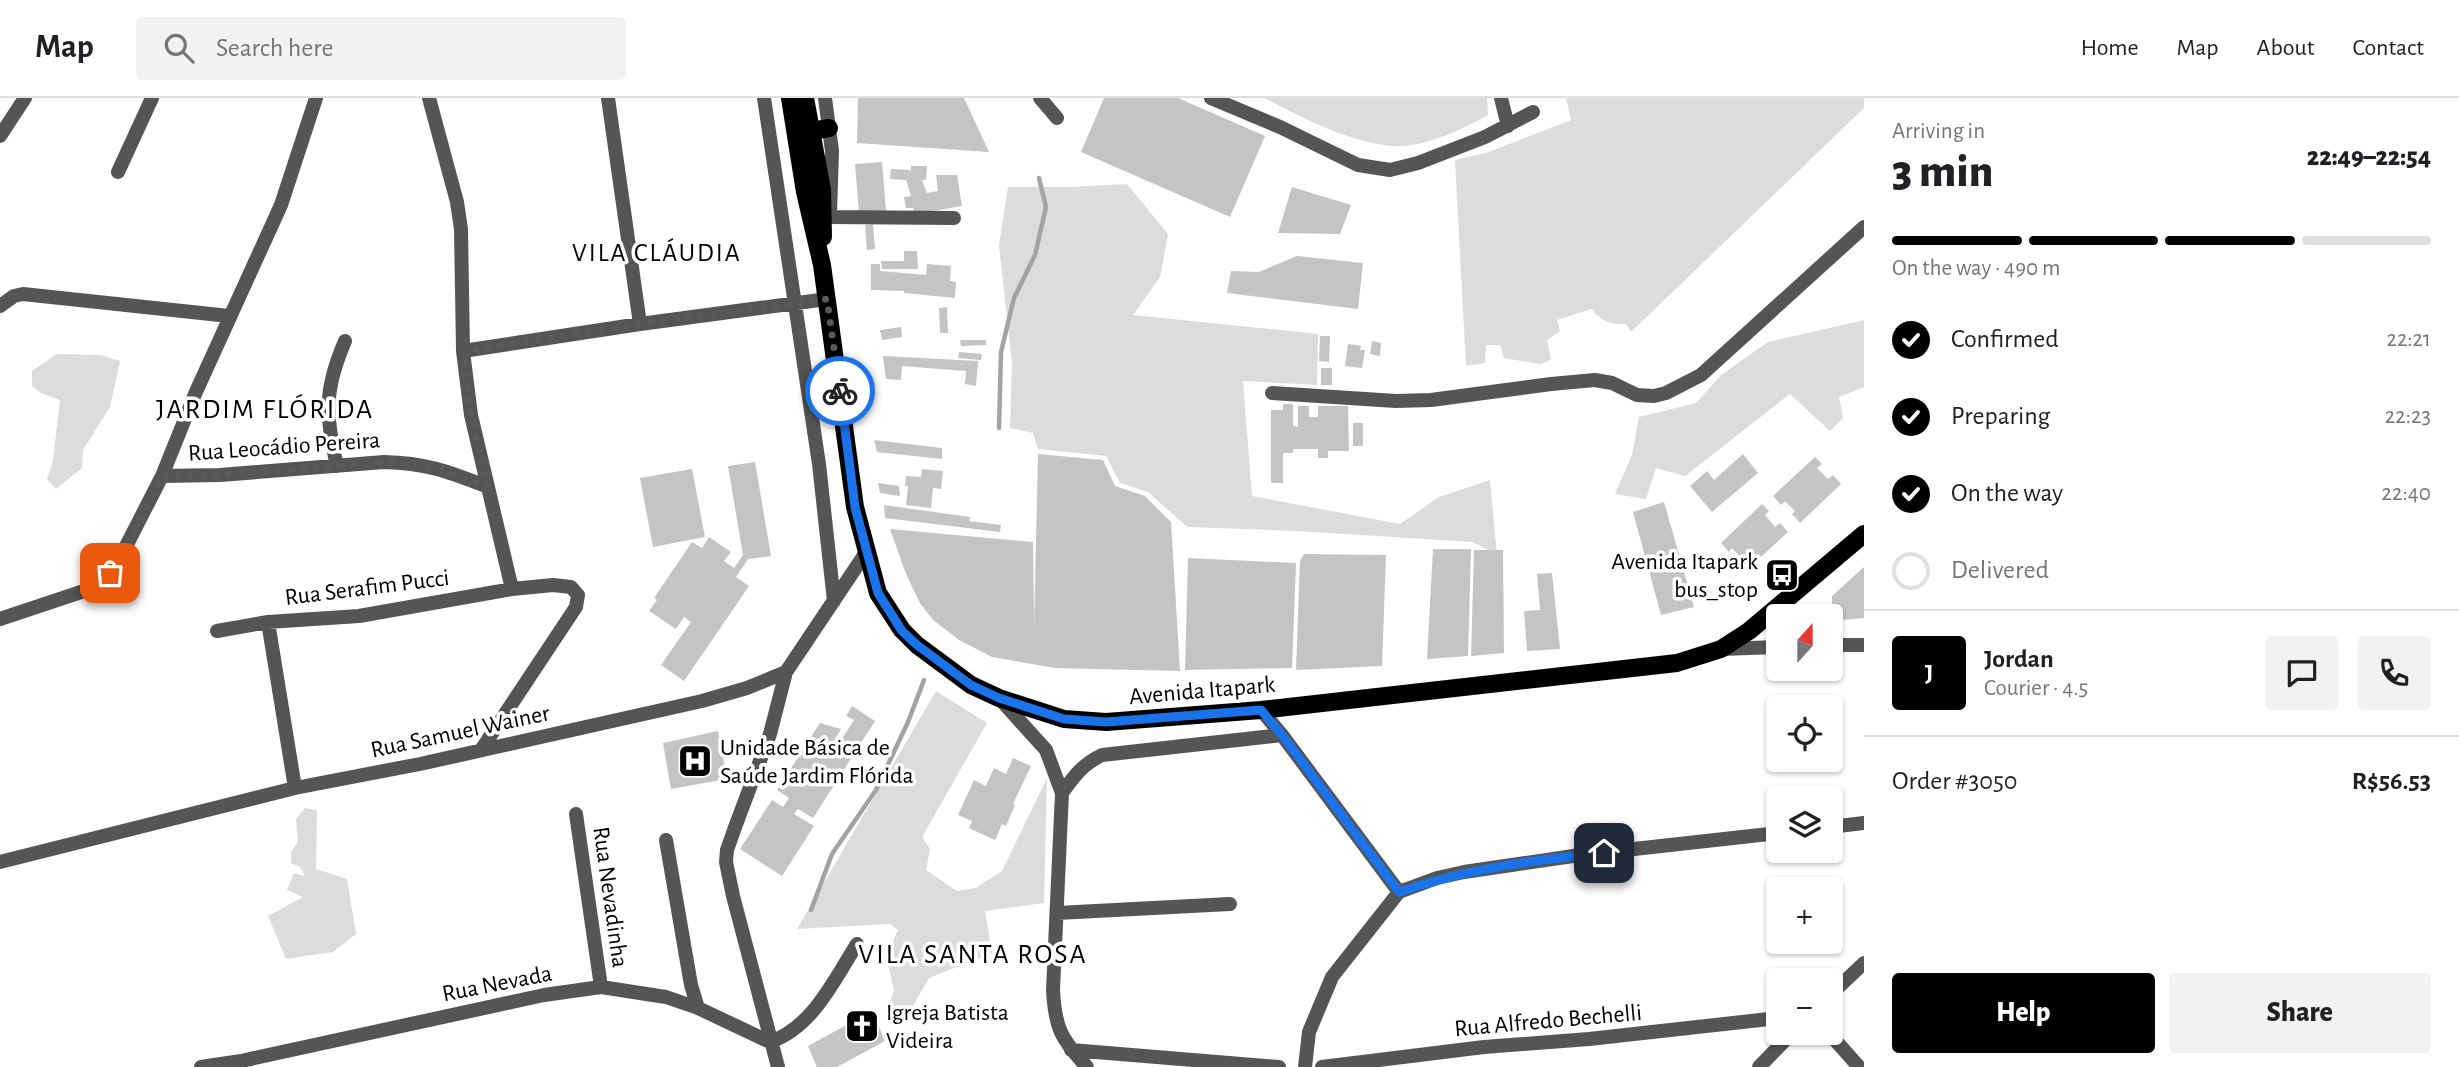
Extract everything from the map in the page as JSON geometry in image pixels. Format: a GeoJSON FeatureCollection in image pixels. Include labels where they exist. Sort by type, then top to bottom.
{"type":"FeatureCollection","features":[{"type":"Feature","properties":{"kind":"main road","name":"Avenida Itapark"},"geometry":{"type":"LineString","coordinates":[[790,98],[822,190],[822,265]]}},
{"type":"Feature","properties":{"kind":"main road","name":"Avenida Itapark"},"geometry":{"type":"LineString","coordinates":[[805,98],[805,192],[822,265],[855,507],[878,593],[902,631],[917,645],[971,685],[999,698],[1064,719],[1106,722],[1261,710],[1677,663],[1721,649],[1775,610],[1864,534]]}},
{"type":"Feature","properties":{"kind":"main road"},"geometry":{"type":"LineString","coordinates":[[803,132],[829,128]]}},
{"type":"Feature","properties":{"kind":"street"},"geometry":{"type":"LineString","coordinates":[[0,136],[25,98]]}},
{"type":"Feature","properties":{"kind":"street"},"geometry":{"type":"LineString","coordinates":[[118,172],[152,98]]}},
{"type":"Feature","properties":{"kind":"street"},"geometry":{"type":"LineString","coordinates":[[0,619],[87,590],[110,573],[128,544],[162,476],[229,316],[281,205],[316,98]]}},
{"type":"Feature","properties":{"kind":"street"},"geometry":{"type":"LineString","coordinates":[[429,98],[457,202],[461,229],[463,351],[471,415],[512,590]]}},
{"type":"Feature","properties":{"kind":"street"},"geometry":{"type":"LineString","coordinates":[[608,98],[640,324]]}},
{"type":"Feature","properties":{"kind":"street"},"geometry":{"type":"LineString","coordinates":[[764,98],[819,464],[834,601]]}},
{"type":"Feature","properties":{"kind":"street"},"geometry":{"type":"LineString","coordinates":[[823,244],[830,217],[832,151],[825,98]]}},
{"type":"Feature","properties":{"kind":"street"},"geometry":{"type":"LineString","coordinates":[[1040,98],[1057,118]]}},
{"type":"Feature","properties":{"kind":"street"},"geometry":{"type":"LineString","coordinates":[[1211,98],[1280,127],[1345,160],[1390,170],[1485,137],[1533,112]]}},
{"type":"Feature","properties":{"kind":"street"},"geometry":{"type":"LineString","coordinates":[[1501,98],[1508,126]]}},
{"type":"Feature","properties":{"kind":"street"},"geometry":{"type":"LineString","coordinates":[[830,217],[954,218]]}},
{"type":"Feature","properties":{"kind":"street"},"geometry":{"type":"LineString","coordinates":[[1272,393],[1396,401],[1431,400],[1587,380],[1612,383],[1644,396],[1654,396],[1674,390],[1701,375],[1864,227]]}},
{"type":"Feature","properties":{"kind":"street"},"geometry":{"type":"LineString","coordinates":[[0,306],[14,296],[23,294],[229,316]]}},
{"type":"Feature","properties":{"kind":"street"},"geometry":{"type":"LineString","coordinates":[[463,351],[827,299]]}},
{"type":"Feature","properties":{"kind":"street"},"geometry":{"type":"LineString","coordinates":[[337,466],[327,415],[332,376],[345,341]]}},
{"type":"Feature","properties":{"kind":"street","name":"Rua Leocádio Pereira"},"geometry":{"type":"LineString","coordinates":[[162,476],[409,463],[449,471],[488,487]]}},
{"type":"Feature","properties":{"kind":"street"},"geometry":{"type":"LineString","coordinates":[[778,1067],[726,862],[734,830],[770,734],[786,672],[867,551]]}},
{"type":"Feature","properties":{"kind":"street","name":"Rua Serafim Pucci"},"geometry":{"type":"LineString","coordinates":[[295,788],[268,622],[359,616],[512,590],[565,585],[576,591],[578,600],[560,631],[481,750]]}},
{"type":"Feature","properties":{"kind":"street"},"geometry":{"type":"LineString","coordinates":[[217,631],[268,622]]}},
{"type":"Feature","properties":{"kind":"street"},"geometry":{"type":"LineString","coordinates":[[1843,645],[1864,645]]}},
{"type":"Feature","properties":{"kind":"street"},"geometry":{"type":"LineString","coordinates":[[1721,649],[1766,647]]}},
{"type":"Feature","properties":{"kind":"street","name":"Rua Samuel Wainer"},"geometry":{"type":"LineString","coordinates":[[0,862],[295,788],[420,764],[702,701],[747,688],[786,672]]}},
{"type":"Feature","properties":{"kind":"street"},"geometry":{"type":"LineString","coordinates":[[999,698],[1046,750],[1062,793],[1054,1018],[1071,1049],[1087,1067]]}},
{"type":"Feature","properties":{"kind":"street"},"geometry":{"type":"LineString","coordinates":[[1261,710],[1399,892]]}},
{"type":"Feature","properties":{"kind":"street"},"geometry":{"type":"LineString","coordinates":[[1062,793],[1077,771],[1088,761],[1102,755],[1282,735]]}},
{"type":"Feature","properties":{"kind":"street"},"geometry":{"type":"LineString","coordinates":[[1054,768],[1077,771]]}},
{"type":"Feature","properties":{"kind":"street","name":"Rua Nevadinha"},"geometry":{"type":"LineString","coordinates":[[576,814],[601,987]]}},
{"type":"Feature","properties":{"kind":"street"},"geometry":{"type":"LineString","coordinates":[[1843,825],[1864,823]]}},
{"type":"Feature","properties":{"kind":"street"},"geometry":{"type":"LineString","coordinates":[[1305,1067],[1309,1032],[1332,977],[1399,892],[1437,878],[1464,872],[1580,855],[1766,834]]}},
{"type":"Feature","properties":{"kind":"street"},"geometry":{"type":"LineString","coordinates":[[666,840],[691,985],[698,1008]]}},
{"type":"Feature","properties":{"kind":"street"},"geometry":{"type":"LineString","coordinates":[[1057,914],[1230,905]]}},
{"type":"Feature","properties":{"kind":"street"},"geometry":{"type":"LineString","coordinates":[[770,1042],[786,1037],[805,1023],[857,944]]}},
{"type":"Feature","properties":{"kind":"street"},"geometry":{"type":"LineString","coordinates":[[1843,982],[1864,962]]}},
{"type":"Feature","properties":{"kind":"street","name":"Rua Nevada"},"geometry":{"type":"LineString","coordinates":[[201,1067],[241,1062],[544,995],[601,987],[666,997],[698,1008],[770,1042]]}},
{"type":"Feature","properties":{"kind":"street","name":"Rua Alfredo Bechelli"},"geometry":{"type":"LineString","coordinates":[[1322,1067],[1484,1047],[1589,1039],[1766,1019]]}},
{"type":"Feature","properties":{"kind":"street"},"geometry":{"type":"LineString","coordinates":[[1759,1067],[1780,1045]]}},
{"type":"Feature","properties":{"kind":"street"},"geometry":{"type":"LineString","coordinates":[[1840,1045],[1859,1067]]}},
{"type":"Feature","properties":{"kind":"street"},"geometry":{"type":"LineString","coordinates":[[1071,1049],[1279,1067]]}},
{"type":"Feature","properties":{"kind":"shaded area"},"geometry":{"type":"Polygon","coordinates":[[[1264,98],[1487,98],[1488,115],[1466,127],[1428,141],[1415,145],[1390,146],[1341,134],[1264,98]]]}},
{"type":"Feature","properties":{"kind":"shaded area"},"geometry":{"type":"Polygon","coordinates":[[[1566,98],[1864,98],[1864,108],[1631,332],[1626,324],[1606,321],[1591,309],[1557,320],[1560,331],[1547,340],[1551,360],[1540,364],[1504,358],[1500,345],[1486,345],[1485,363],[1466,366],[1455,160],[1486,153],[1571,120],[1566,98]]]}},
{"type":"Feature","properties":{"kind":"shaded area"},"geometry":{"type":"Polygon","coordinates":[[[1127,184],[1168,234],[1160,277],[1133,315],[1318,334],[1317,385],[1243,381],[1252,496],[1400,524],[1439,497],[1490,480],[1497,555],[1473,542],[1187,527],[1148,492],[1120,483],[1106,456],[1038,449],[1033,433],[1010,428],[1012,363],[999,245],[1008,187],[1127,184]]]}},
{"type":"Feature","properties":{"kind":"shaded area"},"geometry":{"type":"Polygon","coordinates":[[[1864,320],[1864,387],[1839,397],[1843,418],[1830,431],[1790,394],[1685,476],[1656,468],[1646,499],[1615,494],[1632,455],[1639,417],[1696,403],[1721,375],[1768,342],[1864,320]]]}},
{"type":"Feature","properties":{"kind":"shaded area"},"geometry":{"type":"Polygon","coordinates":[[[57,354],[100,355],[120,361],[110,407],[83,450],[82,468],[56,489],[47,479],[53,461],[60,400],[41,393],[32,386],[32,371],[57,354]]]}},
{"type":"Feature","properties":{"kind":"shaded area"},"geometry":{"type":"Polygon","coordinates":[[[936,691],[987,723],[922,837],[930,849],[926,870],[957,891],[976,888],[1002,871],[1047,778],[1044,903],[985,911],[992,953],[929,978],[910,1011],[885,1014],[894,990],[886,957],[898,930],[890,924],[797,929],[936,691]]]}},
{"type":"Feature","properties":{"kind":"shaded area"},"geometry":{"type":"Polygon","coordinates":[[[305,808],[317,810],[316,869],[347,879],[356,934],[333,952],[286,959],[268,916],[303,897],[287,890],[294,873],[305,876],[300,867],[291,863],[291,852],[298,842],[296,819],[305,808]]]}},
{"type":"Feature","properties":{"kind":"building"},"geometry":{"type":"Polygon","coordinates":[[[858,98],[964,98],[989,152],[857,143],[858,98]]]}},
{"type":"Feature","properties":{"kind":"building"},"geometry":{"type":"Polygon","coordinates":[[[1104,98],[1178,98],[1265,136],[1230,217],[1081,152],[1104,98]]]}},
{"type":"Feature","properties":{"kind":"building"},"geometry":{"type":"Polygon","coordinates":[[[882,162],[886,211],[859,213],[855,164],[882,162]]]}},
{"type":"Feature","properties":{"kind":"building"},"geometry":{"type":"Polygon","coordinates":[[[911,166],[927,166],[926,180],[922,180],[927,193],[938,191],[936,175],[957,175],[962,206],[915,214],[913,208],[906,208],[904,197],[911,196],[906,180],[890,179],[891,169],[911,170],[911,166]]]}},
{"type":"Feature","properties":{"kind":"building"},"geometry":{"type":"Polygon","coordinates":[[[1292,187],[1351,205],[1340,234],[1278,233],[1292,187]]]}},
{"type":"Feature","properties":{"kind":"building"},"geometry":{"type":"Polygon","coordinates":[[[873,224],[875,249],[867,250],[865,225],[873,224]]]}},
{"type":"Feature","properties":{"kind":"building"},"geometry":{"type":"Polygon","coordinates":[[[904,251],[917,251],[918,269],[882,269],[881,261],[904,261],[904,251]]]}},
{"type":"Feature","properties":{"kind":"building"},"geometry":{"type":"Polygon","coordinates":[[[1297,256],[1363,263],[1358,309],[1227,293],[1231,271],[1259,272],[1297,256]]]}},
{"type":"Feature","properties":{"kind":"building"},"geometry":{"type":"Polygon","coordinates":[[[871,264],[880,264],[880,271],[926,275],[927,264],[951,266],[950,281],[956,282],[955,298],[904,291],[871,290],[871,264]]]}},
{"type":"Feature","properties":{"kind":"building"},"geometry":{"type":"Polygon","coordinates":[[[947,307],[948,333],[940,333],[939,308],[947,307]]]}},
{"type":"Feature","properties":{"kind":"building"},"geometry":{"type":"Polygon","coordinates":[[[901,327],[902,337],[882,340],[880,330],[901,327]]]}},
{"type":"Feature","properties":{"kind":"building"},"geometry":{"type":"Polygon","coordinates":[[[1320,336],[1330,336],[1329,362],[1319,361],[1320,336]]]}},
{"type":"Feature","properties":{"kind":"building"},"geometry":{"type":"Polygon","coordinates":[[[960,340],[986,340],[986,345],[961,346],[960,340]]]}},
{"type":"Feature","properties":{"kind":"building"},"geometry":{"type":"Polygon","coordinates":[[[1372,341],[1381,343],[1380,356],[1370,354],[1372,341]]]}},
{"type":"Feature","properties":{"kind":"building"},"geometry":{"type":"Polygon","coordinates":[[[1348,344],[1361,346],[1360,350],[1365,350],[1362,368],[1345,366],[1348,344]]]}},
{"type":"Feature","properties":{"kind":"building"},"geometry":{"type":"Polygon","coordinates":[[[959,352],[982,354],[981,360],[958,358],[959,352]]]}},
{"type":"Feature","properties":{"kind":"building"},"geometry":{"type":"Polygon","coordinates":[[[883,356],[978,361],[976,386],[965,384],[966,371],[902,366],[901,380],[886,379],[883,356]]]}},
{"type":"Feature","properties":{"kind":"building"},"geometry":{"type":"Polygon","coordinates":[[[1321,368],[1332,368],[1332,385],[1321,385],[1321,368]]]}},
{"type":"Feature","properties":{"kind":"building"},"geometry":{"type":"Polygon","coordinates":[[[1283,404],[1293,404],[1293,426],[1298,427],[1298,406],[1309,406],[1309,417],[1318,417],[1318,406],[1348,406],[1349,451],[1328,451],[1328,458],[1318,458],[1318,449],[1293,449],[1293,453],[1283,453],[1283,483],[1271,483],[1271,410],[1283,410],[1283,404]]]}},
{"type":"Feature","properties":{"kind":"building"},"geometry":{"type":"Polygon","coordinates":[[[1353,423],[1363,423],[1363,446],[1353,446],[1353,423]]]}},
{"type":"Feature","properties":{"kind":"building"},"geometry":{"type":"Polygon","coordinates":[[[874,440],[942,448],[942,459],[877,452],[874,440]]]}},
{"type":"Feature","properties":{"kind":"building"},"geometry":{"type":"Polygon","coordinates":[[[1038,454],[1103,460],[1115,486],[1145,496],[1171,522],[1180,671],[1055,668],[992,657],[959,640],[933,620],[920,603],[890,529],[1033,542],[1034,626],[1038,454]]]}},
{"type":"Feature","properties":{"kind":"building"},"geometry":{"type":"Polygon","coordinates":[[[1743,454],[1758,473],[1712,512],[1690,486],[1707,471],[1714,480],[1743,454]]]}},
{"type":"Feature","properties":{"kind":"building"},"geometry":{"type":"Polygon","coordinates":[[[1815,457],[1822,464],[1817,468],[1828,479],[1833,475],[1841,484],[1800,523],[1792,514],[1795,511],[1785,501],[1781,505],[1773,496],[1815,457]]]}},
{"type":"Feature","properties":{"kind":"building"},"geometry":{"type":"Polygon","coordinates":[[[755,462],[771,556],[748,559],[736,577],[749,586],[684,681],[661,665],[691,622],[684,617],[676,629],[649,611],[657,600],[654,598],[692,542],[702,548],[709,537],[731,552],[724,561],[734,568],[743,555],[728,466],[755,462]]]}},
{"type":"Feature","properties":{"kind":"building"},"geometry":{"type":"Polygon","coordinates":[[[692,469],[705,537],[653,547],[640,478],[692,469]]]}},
{"type":"Feature","properties":{"kind":"building"},"geometry":{"type":"Polygon","coordinates":[[[922,469],[943,471],[941,489],[933,488],[931,508],[906,505],[906,476],[921,477],[922,469]]]}},
{"type":"Feature","properties":{"kind":"building"},"geometry":{"type":"Polygon","coordinates":[[[878,483],[899,486],[900,496],[880,493],[878,483]]]}},
{"type":"Feature","properties":{"kind":"building"},"geometry":{"type":"Polygon","coordinates":[[[1664,502],[1694,607],[1661,615],[1633,512],[1664,502]]]}},
{"type":"Feature","properties":{"kind":"building"},"geometry":{"type":"Polygon","coordinates":[[[1762,504],[1769,511],[1765,515],[1775,527],[1780,523],[1788,532],[1747,570],[1739,562],[1742,559],[1732,548],[1729,552],[1721,543],[1762,504]]]}},
{"type":"Feature","properties":{"kind":"building"},"geometry":{"type":"Polygon","coordinates":[[[884,505],[970,517],[969,521],[1001,525],[1000,532],[885,518],[884,505]]]}},
{"type":"Feature","properties":{"kind":"building"},"geometry":{"type":"Polygon","coordinates":[[[1433,549],[1471,549],[1468,656],[1427,659],[1433,549]]]}},
{"type":"Feature","properties":{"kind":"building"},"geometry":{"type":"Polygon","coordinates":[[[1474,550],[1503,550],[1504,653],[1471,656],[1474,550]]]}},
{"type":"Feature","properties":{"kind":"building"},"geometry":{"type":"Polygon","coordinates":[[[1304,554],[1386,555],[1382,666],[1296,670],[1300,561],[1304,554]]]}},
{"type":"Feature","properties":{"kind":"building"},"geometry":{"type":"Polygon","coordinates":[[[1188,558],[1296,563],[1292,668],[1185,670],[1188,558]]]}},
{"type":"Feature","properties":{"kind":"building"},"geometry":{"type":"Polygon","coordinates":[[[1864,567],[1864,618],[1843,620],[1843,604],[1832,604],[1832,596],[1864,567]]]}},
{"type":"Feature","properties":{"kind":"building"},"geometry":{"type":"Polygon","coordinates":[[[1552,573],[1560,649],[1527,651],[1524,611],[1540,610],[1537,574],[1552,573]]]}},
{"type":"Feature","properties":{"kind":"building"},"geometry":{"type":"Polygon","coordinates":[[[852,706],[875,721],[813,818],[798,809],[794,814],[814,826],[782,876],[740,849],[772,800],[783,807],[789,798],[777,790],[820,723],[841,729],[832,744],[837,747],[854,720],[846,716],[852,706]]]}},
{"type":"Feature","properties":{"kind":"building","name":"Unidade Básica de Saúde Jardim Flórida"},"geometry":{"type":"Polygon","coordinates":[[[718,731],[727,779],[671,789],[663,743],[718,731]]]}},
{"type":"Feature","properties":{"kind":"building"},"geometry":{"type":"Polygon","coordinates":[[[1013,758],[1031,766],[1006,826],[1002,824],[995,840],[969,828],[972,821],[958,815],[974,780],[986,786],[994,768],[1006,774],[1013,758]]]}},
{"type":"Feature","properties":{"kind":"building","name":"Igreja Batista Videira"},"geometry":{"type":"Polygon","coordinates":[[[872,1011],[885,1041],[837,1067],[817,1067],[808,1046],[872,1011]]]}},
{"type":"Feature","properties":{"kind":"waterway"},"geometry":{"type":"LineString","coordinates":[[999,428],[1001,352],[1014,298],[1035,255],[1046,207],[1039,178]]}},
{"type":"Feature","properties":{"kind":"waterway"},"geometry":{"type":"LineString","coordinates":[[811,910],[832,854],[876,790],[908,722],[924,680]]}},
{"type":"Feature","properties":{"kind":"way so far"},"geometry":{"type":"LineString","coordinates":[[110,573],[128,544],[162,476],[220,475],[384,462],[431,466],[488,487],[471,415],[463,351],[827,299],[840,391]]}},
{"type":"Feature","properties":{"kind":"place","name":"Avenida Itapark bus_stop"},"geometry":{"type":"Point","coordinates":[1782,575]}},
{"type":"Feature","properties":{"kind":"place","name":"Unidade Básica de Saúde Jardim Flórida"},"geometry":{"type":"Point","coordinates":[695,761]}},
{"type":"Feature","properties":{"kind":"place","name":"Igreja Batista Videira"},"geometry":{"type":"Point","coordinates":[862,1026]}},
{"type":"Feature","properties":{"kind":"district","name":"VILA CLÁUDIA"},"geometry":{"type":"Point","coordinates":[657,252]}},
{"type":"Feature","properties":{"kind":"district","name":"JARDIM FLÓRIDA"},"geometry":{"type":"Point","coordinates":[265,408]}},
{"type":"Feature","properties":{"kind":"district","name":"VILA SANTA ROSA"},"geometry":{"type":"Point","coordinates":[973,953]}},
{"type":"Feature","properties":{"kind":"route"},"geometry":{"type":"LineString","coordinates":[[840,391],[855,507],[878,593],[902,631],[971,685],[999,698],[1064,719],[1106,722],[1261,710],[1399,892],[1437,878],[1464,872],[1604,853]]}}]}
